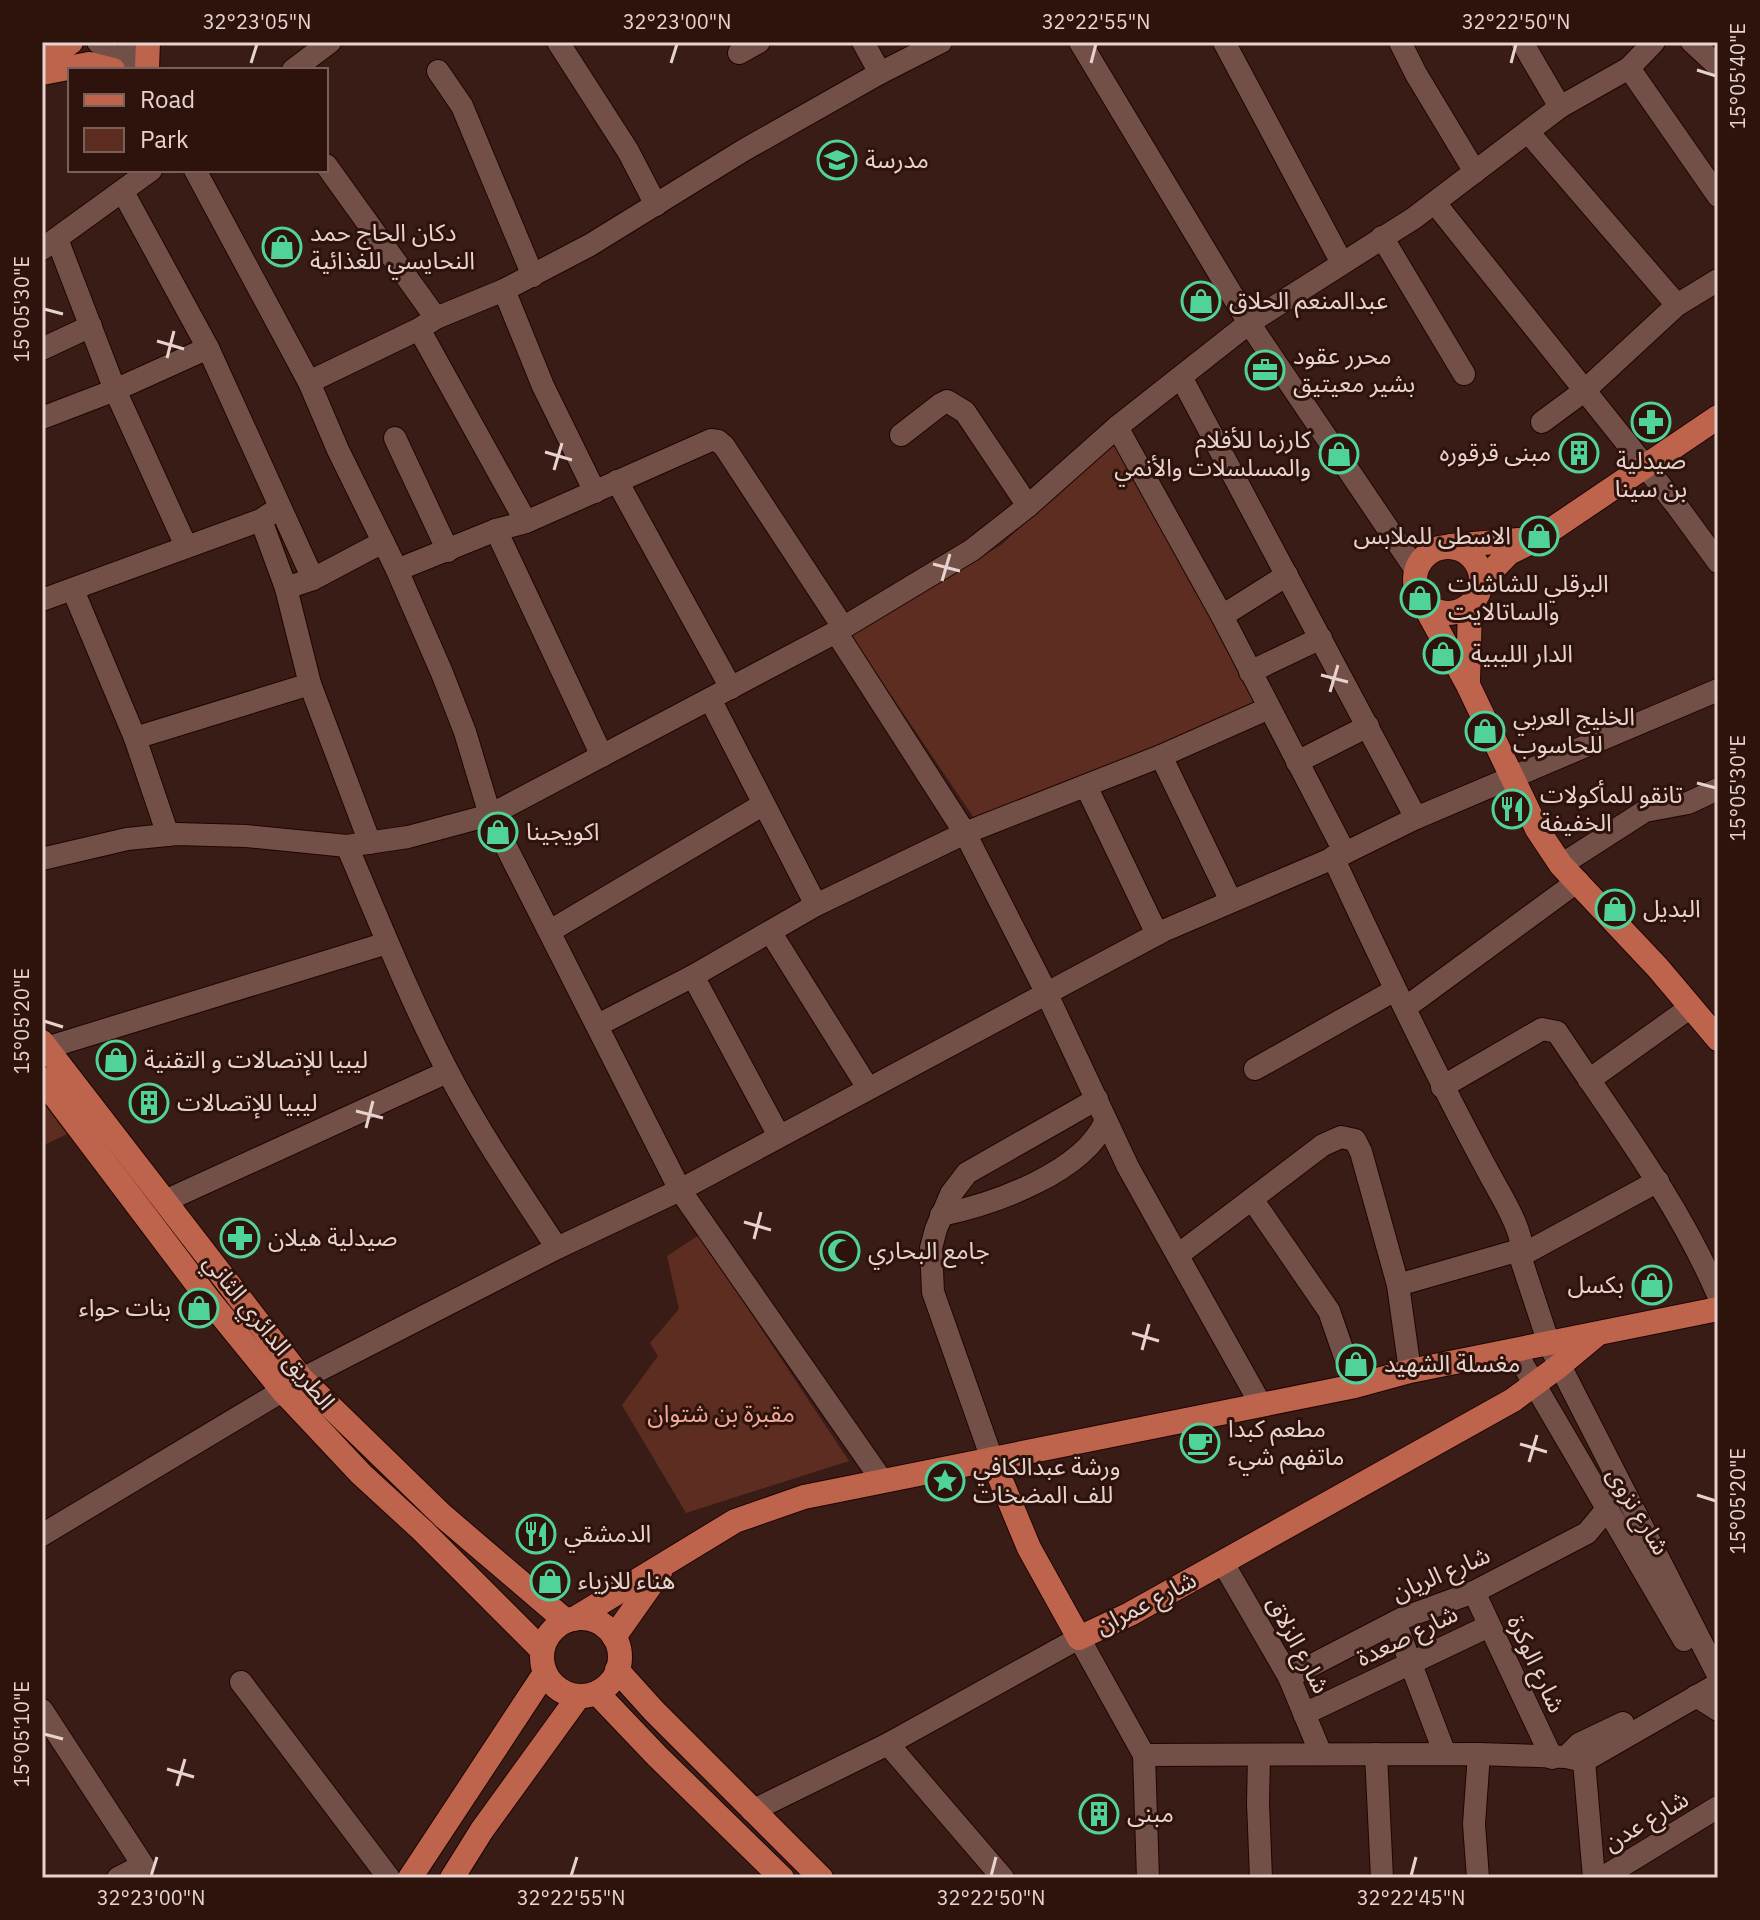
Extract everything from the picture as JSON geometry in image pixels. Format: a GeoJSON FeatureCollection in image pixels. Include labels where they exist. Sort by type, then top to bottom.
{"type":"FeatureCollection","features":[{"type":"Feature","properties":{"kind":"main road"},"geometry":{"type":"LineString","coordinates":[[42,63],[71,42]]}},
{"type":"Feature","properties":{"kind":"main road"},"geometry":{"type":"LineString","coordinates":[[140,68],[148,42]]}},
{"type":"Feature","properties":{"kind":"main road"},"geometry":{"type":"LineString","coordinates":[[68,68],[89,64],[105,68]]}},
{"type":"Feature","properties":{"kind":"main road"},"geometry":{"type":"LineString","coordinates":[[42,73],[68,68]]}},
{"type":"Feature","properties":{"kind":"main road"},"geometry":{"type":"LineString","coordinates":[[1482,581],[1509,553],[1539,538],[1718,417]]}},
{"type":"Feature","properties":{"kind":"main road"},"geometry":{"type":"LineString","coordinates":[[1539,538],[1448,546],[1428,553],[1416,570],[1415,581],[1422,601],[1468,685],[1537,829],[1570,873],[1718,1039]]}},
{"type":"Feature","properties":{"kind":"main road"},"geometry":{"type":"LineString","coordinates":[[1448,546],[1458,548],[1476,560],[1482,581],[1470,606],[1468,685]]}},
{"type":"Feature","properties":{"kind":"main road"},"geometry":{"type":"LineString","coordinates":[[1422,601],[1440,613],[1451,614],[1470,606]]}},
{"type":"Feature","properties":{"kind":"main road","name":"الطريق الدائري الثاني"},"geometry":{"type":"LineString","coordinates":[[44,1045],[165,1201],[292,1385],[361,1474],[422,1530],[544,1662]]}},
{"type":"Feature","properties":{"kind":"main road","name":"الطريق الدائري الثاني"},"geometry":{"type":"LineString","coordinates":[[42,1079],[209,1300],[292,1385],[455,1527],[570,1620]]}},
{"type":"Feature","properties":{"kind":"main road"},"geometry":{"type":"LineString","coordinates":[[410,1878],[544,1662],[551,1632],[711,1534],[758,1511],[881,1479],[1355,1386],[1410,1371],[1718,1309]]}},
{"type":"Feature","properties":{"kind":"main road","name":"شارع عمران"},"geometry":{"type":"LineString","coordinates":[[1079,1638],[1223,1563],[1513,1400],[1597,1335]]}},
{"type":"Feature","properties":{"kind":"main road"},"geometry":{"type":"LineString","coordinates":[[992,1459],[1029,1548],[1079,1638]]}},
{"type":"Feature","properties":{"kind":"main road"},"geometry":{"type":"LineString","coordinates":[[614,1637],[666,1564]]}},
{"type":"Feature","properties":{"kind":"main road"},"geometry":{"type":"LineString","coordinates":[[452,1878],[482,1830],[588,1694],[609,1684],[617,1670],[619,1653],[614,1637],[592,1620],[570,1620]]}},
{"type":"Feature","properties":{"kind":"main road"},"geometry":{"type":"LineString","coordinates":[[544,1662],[558,1689],[588,1694],[657,1756],[782,1878]]}},
{"type":"Feature","properties":{"kind":"main road"},"geometry":{"type":"LineString","coordinates":[[617,1670],[821,1878]]}},
{"type":"Feature","properties":{"kind":"street"},"geometry":{"type":"LineString","coordinates":[[98,42],[138,68]]}},
{"type":"Feature","properties":{"kind":"street"},"geometry":{"type":"LineString","coordinates":[[128,42],[140,68]]}},
{"type":"Feature","properties":{"kind":"street"},"geometry":{"type":"LineString","coordinates":[[296,68],[330,42]]}},
{"type":"Feature","properties":{"kind":"street"},"geometry":{"type":"LineString","coordinates":[[558,42],[628,151],[656,205]]}},
{"type":"Feature","properties":{"kind":"street"},"geometry":{"type":"LineString","coordinates":[[739,53],[759,42]]}},
{"type":"Feature","properties":{"kind":"street"},"geometry":{"type":"LineString","coordinates":[[863,42],[880,73]]}},
{"type":"Feature","properties":{"kind":"street"},"geometry":{"type":"LineString","coordinates":[[309,382],[533,276],[744,150],[941,42]]}},
{"type":"Feature","properties":{"kind":"street"},"geometry":{"type":"LineString","coordinates":[[1080,42],[1249,323],[1416,570]]}},
{"type":"Feature","properties":{"kind":"street"},"geometry":{"type":"LineString","coordinates":[[1224,42],[1342,263]]}},
{"type":"Feature","properties":{"kind":"street"},"geometry":{"type":"LineString","coordinates":[[1400,42],[1475,172]]}},
{"type":"Feature","properties":{"kind":"street"},"geometry":{"type":"LineString","coordinates":[[1522,42],[1560,107]]}},
{"type":"Feature","properties":{"kind":"street"},"geometry":{"type":"LineString","coordinates":[[42,859],[127,839],[168,835],[246,836],[358,844],[435,830],[490,815],[840,630],[972,550],[1028,506],[1117,427],[1249,323],[1435,203],[1560,107],[1629,68],[1654,42]]}},
{"type":"Feature","properties":{"kind":"street"},"geometry":{"type":"LineString","coordinates":[[1692,42],[1716,60]]}},
{"type":"Feature","properties":{"kind":"street"},"geometry":{"type":"LineString","coordinates":[[1629,68],[1718,196]]}},
{"type":"Feature","properties":{"kind":"street"},"geometry":{"type":"LineString","coordinates":[[438,71],[462,106],[533,276]]}},
{"type":"Feature","properties":{"kind":"street"},"geometry":{"type":"LineString","coordinates":[[1528,132],[1677,305]]}},
{"type":"Feature","properties":{"kind":"street"},"geometry":{"type":"LineString","coordinates":[[328,168],[427,324],[526,522]]}},
{"type":"Feature","properties":{"kind":"street"},"geometry":{"type":"LineString","coordinates":[[148,172],[50,244],[91,326],[115,390],[186,546]]}},
{"type":"Feature","properties":{"kind":"street"},"geometry":{"type":"LineString","coordinates":[[196,172],[309,382],[338,450],[397,570],[465,732],[490,815],[680,1190],[881,1479]]}},
{"type":"Feature","properties":{"kind":"street"},"geometry":{"type":"LineString","coordinates":[[123,192],[208,348],[270,514],[310,684],[387,943],[447,1072],[557,1248]]}},
{"type":"Feature","properties":{"kind":"street"},"geometry":{"type":"LineString","coordinates":[[1435,203],[1677,506],[1718,562]]}},
{"type":"Feature","properties":{"kind":"street"},"geometry":{"type":"LineString","coordinates":[[1382,237],[1464,374]]}},
{"type":"Feature","properties":{"kind":"street"},"geometry":{"type":"LineString","coordinates":[[1542,422],[1584,391],[1677,305],[1718,280]]}},
{"type":"Feature","properties":{"kind":"street"},"geometry":{"type":"LineString","coordinates":[[504,290],[543,386],[595,492]]}},
{"type":"Feature","properties":{"kind":"street"},"geometry":{"type":"LineString","coordinates":[[42,349],[91,326]]}},
{"type":"Feature","properties":{"kind":"street"},"geometry":{"type":"LineString","coordinates":[[42,418],[115,390],[208,348]]}},
{"type":"Feature","properties":{"kind":"street"},"geometry":{"type":"LineString","coordinates":[[1181,377],[1416,818]]}},
{"type":"Feature","properties":{"kind":"street"},"geometry":{"type":"LineString","coordinates":[[901,435],[941,404],[947,401],[954,403],[965,412],[1028,506]]}},
{"type":"Feature","properties":{"kind":"street","name":"شارع نزوى"},"geometry":{"type":"LineString","coordinates":[[1117,427],[1222,616],[1297,762],[1400,999],[1442,1087],[1512,1215],[1549,1344],[1574,1389],[1712,1678]]}},
{"type":"Feature","properties":{"kind":"street"},"geometry":{"type":"LineString","coordinates":[[395,438],[448,551]]}},
{"type":"Feature","properties":{"kind":"street"},"geometry":{"type":"LineString","coordinates":[[397,570],[496,530],[526,522],[711,440],[718,441],[840,630],[965,833],[1046,992],[1128,1167],[1260,1403]]}},
{"type":"Feature","properties":{"kind":"street"},"geometry":{"type":"LineString","coordinates":[[617,481],[731,688]]}},
{"type":"Feature","properties":{"kind":"street"},"geometry":{"type":"LineString","coordinates":[[42,600],[270,514]]}},
{"type":"Feature","properties":{"kind":"street"},"geometry":{"type":"LineString","coordinates":[[270,514],[313,579]]}},
{"type":"Feature","properties":{"kind":"street"},"geometry":{"type":"LineString","coordinates":[[496,530],[602,756]]}},
{"type":"Feature","properties":{"kind":"street"},"geometry":{"type":"LineString","coordinates":[[286,588],[313,579],[383,542]]}},
{"type":"Feature","properties":{"kind":"street"},"geometry":{"type":"LineString","coordinates":[[1222,616],[1287,575]]}},
{"type":"Feature","properties":{"kind":"street"},"geometry":{"type":"LineString","coordinates":[[73,590],[135,738],[168,835]]}},
{"type":"Feature","properties":{"kind":"street"},"geometry":{"type":"LineString","coordinates":[[1250,672],[1321,638]]}},
{"type":"Feature","properties":{"kind":"street"},"geometry":{"type":"LineString","coordinates":[[135,738],[310,684]]}},
{"type":"Feature","properties":{"kind":"street"},"geometry":{"type":"LineString","coordinates":[[42,1535],[292,1385],[557,1248],[680,1190],[1157,934],[1416,818],[1718,690]]}},
{"type":"Feature","properties":{"kind":"street"},"geometry":{"type":"LineString","coordinates":[[710,699],[816,905]]}},
{"type":"Feature","properties":{"kind":"street"},"geometry":{"type":"LineString","coordinates":[[598,1025],[693,976],[816,905],[965,833],[1161,756],[1269,708]]}},
{"type":"Feature","properties":{"kind":"street"},"geometry":{"type":"LineString","coordinates":[[1297,762],[1368,726]]}},
{"type":"Feature","properties":{"kind":"street"},"geometry":{"type":"LineString","coordinates":[[1161,756],[1231,901]]}},
{"type":"Feature","properties":{"kind":"street"},"geometry":{"type":"LineString","coordinates":[[1086,786],[1157,934]]}},
{"type":"Feature","properties":{"kind":"street"},"geometry":{"type":"LineString","coordinates":[[1255,1069],[1400,999],[1570,873],[1645,811],[1688,803],[1718,789]]}},
{"type":"Feature","properties":{"kind":"street"},"geometry":{"type":"LineString","coordinates":[[550,931],[764,804]]}},
{"type":"Feature","properties":{"kind":"street"},"geometry":{"type":"LineString","coordinates":[[771,933],[868,1088]]}},
{"type":"Feature","properties":{"kind":"street"},"geometry":{"type":"LineString","coordinates":[[44,1045],[387,943]]}},
{"type":"Feature","properties":{"kind":"street"},"geometry":{"type":"LineString","coordinates":[[693,976],[779,1136]]}},
{"type":"Feature","properties":{"kind":"street"},"geometry":{"type":"LineString","coordinates":[[1589,1080],[1691,1007]]}},
{"type":"Feature","properties":{"kind":"street"},"geometry":{"type":"LineString","coordinates":[[1442,1087],[1542,1029],[1557,1032],[1658,1181],[1694,1244],[1718,1295]]}},
{"type":"Feature","properties":{"kind":"street"},"geometry":{"type":"LineString","coordinates":[[165,1201],[447,1072]]}},
{"type":"Feature","properties":{"kind":"street"},"geometry":{"type":"LineString","coordinates":[[992,1459],[933,1292],[931,1248],[951,1194],[967,1173],[1097,1099]]}},
{"type":"Feature","properties":{"kind":"street"},"geometry":{"type":"LineString","coordinates":[[941,1215],[979,1207],[1035,1182],[1080,1156],[1102,1131],[1106,1120]]}},
{"type":"Feature","properties":{"kind":"street"},"geometry":{"type":"LineString","coordinates":[[1178,1255],[1323,1145],[1341,1137],[1355,1140],[1398,1285],[1410,1371]]}},
{"type":"Feature","properties":{"kind":"street"},"geometry":{"type":"LineString","coordinates":[[1398,1285],[1522,1253],[1658,1181]]}},
{"type":"Feature","properties":{"kind":"street"},"geometry":{"type":"LineString","coordinates":[[1252,1199],[1329,1311],[1355,1386]]}},
{"type":"Feature","properties":{"kind":"street","name":"شارع نزوى"},"geometry":{"type":"LineString","coordinates":[[1515,1351],[1607,1509],[1712,1678]]}},
{"type":"Feature","properties":{"kind":"street","name":"شارع الريان"},"geometry":{"type":"LineString","coordinates":[[1289,1677],[1395,1622],[1474,1592],[1587,1533],[1607,1509]]}},
{"type":"Feature","properties":{"kind":"street","name":"شارع الزلاق"},"geometry":{"type":"LineString","coordinates":[[1223,1563],[1289,1677],[1321,1754]]}},
{"type":"Feature","properties":{"kind":"street","name":"شارع الوكرة"},"geometry":{"type":"LineString","coordinates":[[1474,1592],[1489,1626],[1570,1755]]}},
{"type":"Feature","properties":{"kind":"street"},"geometry":{"type":"LineString","coordinates":[[1395,1622],[1445,1754]]}},
{"type":"Feature","properties":{"kind":"street","name":"شارع صعدة"},"geometry":{"type":"LineString","coordinates":[[1304,1714],[1489,1626]]}},
{"type":"Feature","properties":{"kind":"street"},"geometry":{"type":"LineString","coordinates":[[1079,1638],[1144,1755],[1148,1878]]}},
{"type":"Feature","properties":{"kind":"street","name":"شارع عمران"},"geometry":{"type":"LineString","coordinates":[[752,1811],[888,1744],[1079,1638]]}},
{"type":"Feature","properties":{"kind":"street"},"geometry":{"type":"LineString","coordinates":[[1144,1755],[1570,1755],[1712,1678],[1718,1710]]}},
{"type":"Feature","properties":{"kind":"street"},"geometry":{"type":"LineString","coordinates":[[241,1682],[389,1878]]}},
{"type":"Feature","properties":{"kind":"street"},"geometry":{"type":"LineString","coordinates":[[42,1710],[148,1872],[118,1878]]}},
{"type":"Feature","properties":{"kind":"street"},"geometry":{"type":"LineString","coordinates":[[888,1744],[1003,1878]]}},
{"type":"Feature","properties":{"kind":"street"},"geometry":{"type":"LineString","coordinates":[[1376,1754],[1382,1878]]}},
{"type":"Feature","properties":{"kind":"street"},"geometry":{"type":"LineString","coordinates":[[1478,1878],[1474,1824],[1479,1754]]}},
{"type":"Feature","properties":{"kind":"street"},"geometry":{"type":"LineString","coordinates":[[1570,1755],[1594,1878]]}},
{"type":"Feature","properties":{"kind":"street"},"geometry":{"type":"LineString","coordinates":[[1259,1757],[1261,1878]]}},
{"type":"Feature","properties":{"kind":"street","name":"شارع عدن"},"geometry":{"type":"LineString","coordinates":[[1602,1878],[1718,1807]]}},
{"type":"Feature","properties":{"kind":"green space"},"geometry":{"type":"Polygon","coordinates":[[[1116,439],[1258,703],[978,824],[851,636],[1001,545],[1116,439]]]}},
{"type":"Feature","properties":{"kind":"green space"},"geometry":{"type":"Polygon","coordinates":[[[42,1101],[67,1134],[42,1146],[42,1101]]]}},
{"type":"Feature","properties":{"kind":"green space","name":"مقبرة بن شتوان"},"geometry":{"type":"Polygon","coordinates":[[[699,1235],[849,1461],[686,1513],[622,1405],[658,1356],[650,1343],[679,1309],[667,1256],[699,1235]]]}},
{"type":"Feature","properties":{"kind":"place","name":"مدرسة"},"geometry":{"type":"Point","coordinates":[837,160]}},
{"type":"Feature","properties":{"kind":"place","name":"دكان الحاج حمد النحايسي للغذائية"},"geometry":{"type":"Point","coordinates":[282,247]}},
{"type":"Feature","properties":{"kind":"place","name":"عبدالمنعم الحلاق"},"geometry":{"type":"Point","coordinates":[1201,301]}},
{"type":"Feature","properties":{"kind":"place","name":"محرر عقود بشير معيتيق"},"geometry":{"type":"Point","coordinates":[1265,370]}},
{"type":"Feature","properties":{"kind":"place","name":"صيدلية بن سينا"},"geometry":{"type":"Point","coordinates":[1651,422]}},
{"type":"Feature","properties":{"kind":"place","name":"مبنى قرقوره"},"geometry":{"type":"Point","coordinates":[1579,453]}},
{"type":"Feature","properties":{"kind":"place","name":"كارزما للأفلام والمسلسلات والأنمي"},"geometry":{"type":"Point","coordinates":[1339,454]}},
{"type":"Feature","properties":{"kind":"place","name":"الاسطى للملابس"},"geometry":{"type":"Point","coordinates":[1539,536]}},
{"type":"Feature","properties":{"kind":"place","name":"البرقلي للشاشات والساتالايت"},"geometry":{"type":"Point","coordinates":[1420,598]}},
{"type":"Feature","properties":{"kind":"place","name":"الدار الليبية"},"geometry":{"type":"Point","coordinates":[1443,654]}},
{"type":"Feature","properties":{"kind":"place","name":"الخليج العربي للحاسوب"},"geometry":{"type":"Point","coordinates":[1485,731]}},
{"type":"Feature","properties":{"kind":"place","name":"تانقو للمأكولات الخفيفة"},"geometry":{"type":"Point","coordinates":[1512,809]}},
{"type":"Feature","properties":{"kind":"place","name":"اكويجينا"},"geometry":{"type":"Point","coordinates":[498,832]}},
{"type":"Feature","properties":{"kind":"place","name":"البديل"},"geometry":{"type":"Point","coordinates":[1615,909]}},
{"type":"Feature","properties":{"kind":"place","name":"ليبيا للإتصالات و التقنية"},"geometry":{"type":"Point","coordinates":[116,1060]}},
{"type":"Feature","properties":{"kind":"place","name":"ليبيا للإتصالات"},"geometry":{"type":"Point","coordinates":[149,1103]}},
{"type":"Feature","properties":{"kind":"place","name":"صيدلية هيلان"},"geometry":{"type":"Point","coordinates":[240,1238]}},
{"type":"Feature","properties":{"kind":"place","name":"جامع البحاري"},"geometry":{"type":"Point","coordinates":[840,1251]}},
{"type":"Feature","properties":{"kind":"place","name":"بكسل"},"geometry":{"type":"Point","coordinates":[1652,1285]}},
{"type":"Feature","properties":{"kind":"place","name":"بنات حواء"},"geometry":{"type":"Point","coordinates":[199,1308]}},
{"type":"Feature","properties":{"kind":"place","name":"مغسلة الشهيد"},"geometry":{"type":"Point","coordinates":[1356,1364]}},
{"type":"Feature","properties":{"kind":"place","name":"مطعم كبدا ماتفهم شيء"},"geometry":{"type":"Point","coordinates":[1200,1443]}},
{"type":"Feature","properties":{"kind":"place","name":"ورشة عبدالكافي للف المضخات"},"geometry":{"type":"Point","coordinates":[945,1481]}},
{"type":"Feature","properties":{"kind":"place","name":"الدمشقي"},"geometry":{"type":"Point","coordinates":[536,1534]}},
{"type":"Feature","properties":{"kind":"place","name":"هناء للازياء"},"geometry":{"type":"Point","coordinates":[550,1581]}},
{"type":"Feature","properties":{"kind":"place","name":"مبنى"},"geometry":{"type":"Point","coordinates":[1099,1814]}}]}
